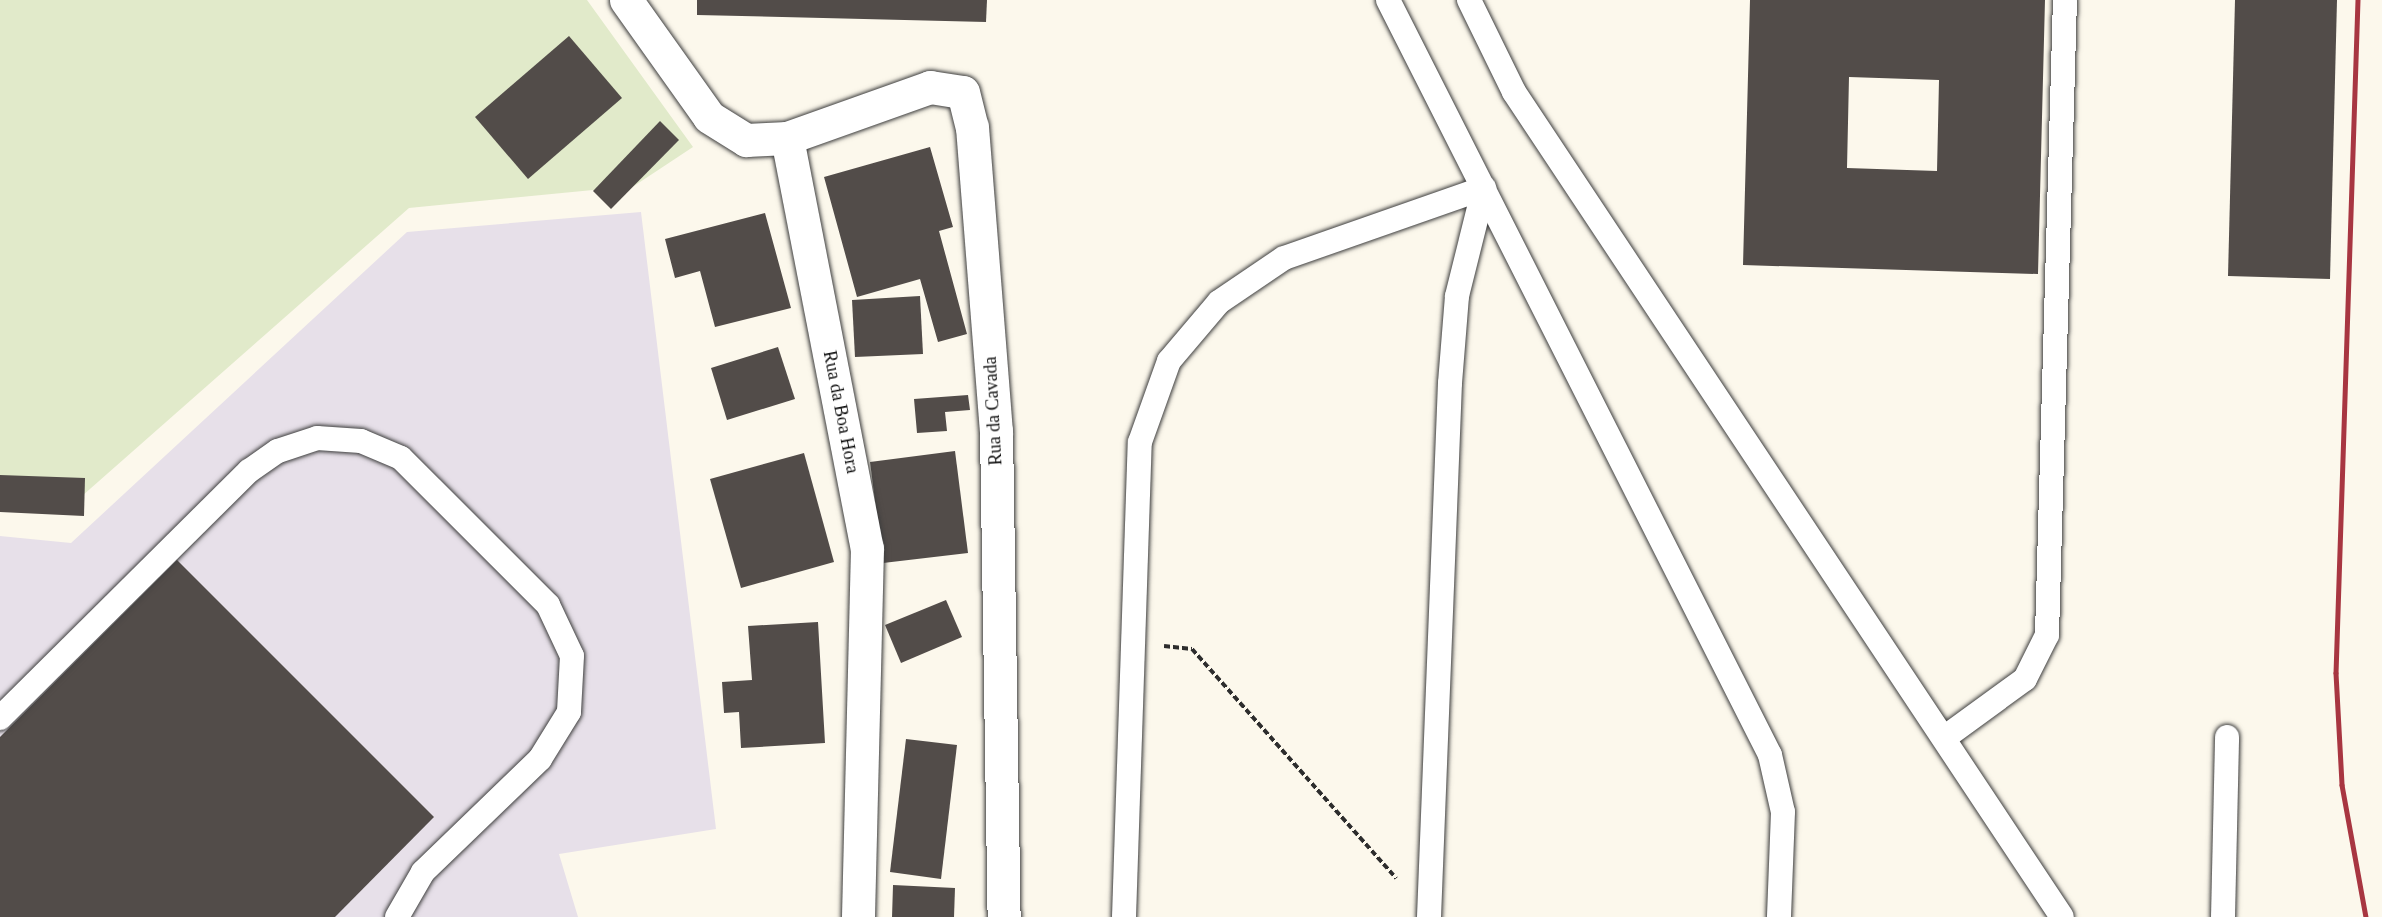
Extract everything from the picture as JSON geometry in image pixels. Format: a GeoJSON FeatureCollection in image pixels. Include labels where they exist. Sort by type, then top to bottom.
{"type":"FeatureCollection","features":[{"type":"Feature","properties":{"kind":"street"},"geometry":{"type":"LineString","coordinates":[[626,0],[709,117],[746,140],[787,138]]}},
{"type":"Feature","properties":{"kind":"street","name":"Rua da Cavada"},"geometry":{"type":"LineString","coordinates":[[787,138],[930,87],[963,92],[972,127],[996,431],[1004,917]]}},
{"type":"Feature","properties":{"kind":"street","name":"Rua da Boa Hora"},"geometry":{"type":"LineString","coordinates":[[787,138],[867,548],[858,917]]}},
{"type":"Feature","properties":{"kind":"lane"},"geometry":{"type":"LineString","coordinates":[[1388,0],[1770,755],[1783,812],[1779,917]]}},
{"type":"Feature","properties":{"kind":"lane"},"geometry":{"type":"LineString","coordinates":[[1469,0],[1515,92],[2062,917]]}},
{"type":"Feature","properties":{"kind":"lane"},"geometry":{"type":"LineString","coordinates":[[1944,738],[2025,679],[2047,635],[2065,0]]}},
{"type":"Feature","properties":{"kind":"lane"},"geometry":{"type":"LineString","coordinates":[[1124,917],[1140,442],[1169,361],[1219,302],[1284,258],[1484,188]]}},
{"type":"Feature","properties":{"kind":"lane"},"geometry":{"type":"LineString","coordinates":[[1429,917],[1450,383],[1457,297],[1484,188]]}},
{"type":"Feature","properties":{"kind":"lane"},"geometry":{"type":"LineString","coordinates":[[0,718],[249,471],[278,451],[317,438],[361,441],[401,458],[548,605],[572,656],[569,712],[540,759],[423,872],[397,917]]}},
{"type":"Feature","properties":{"kind":"lane"},"geometry":{"type":"LineString","coordinates":[[2223,917],[2227,737]]}},
{"type":"Feature","properties":{"kind":"path"},"geometry":{"type":"LineString","coordinates":[[1133,644],[1192,649],[1429,917]]}},
{"type":"Feature","properties":{"kind":"shaded area"},"geometry":{"type":"Polygon","coordinates":[[[641,212],[716,829],[559,854],[578,917],[0,917],[0,536],[71,543],[407,232],[641,212]]]}},
{"type":"Feature","properties":{"kind":"green space"},"geometry":{"type":"Polygon","coordinates":[[[0,0],[587,0],[693,147],[634,186],[409,208],[82,496],[0,501],[0,0]]]}},
{"type":"Feature","properties":{"kind":"building"},"geometry":{"type":"Polygon","coordinates":[[[697,0],[987,0],[986,22],[697,15],[697,0]]]}},
{"type":"Feature","properties":{"kind":"building"},"geometry":{"type":"Polygon","coordinates":[[[1750,0],[2045,0],[2038,274],[1743,265],[1750,0]],[[1849,77],[1847,168],[1937,171],[1939,80],[1849,77]]]}},
{"type":"Feature","properties":{"kind":"building"},"geometry":{"type":"Polygon","coordinates":[[[2235,0],[2337,0],[2330,279],[2228,276],[2235,0]]]}},
{"type":"Feature","properties":{"kind":"building"},"geometry":{"type":"Polygon","coordinates":[[[569,36],[622,98],[528,179],[475,117],[569,36]]]}},
{"type":"Feature","properties":{"kind":"building"},"geometry":{"type":"Polygon","coordinates":[[[660,121],[679,140],[611,209],[593,191],[660,121]]]}},
{"type":"Feature","properties":{"kind":"building"},"geometry":{"type":"Polygon","coordinates":[[[930,147],[953,227],[939,231],[967,334],[938,342],[920,279],[857,297],[824,177],[930,147]]]}},
{"type":"Feature","properties":{"kind":"building"},"geometry":{"type":"Polygon","coordinates":[[[765,213],[791,308],[715,327],[700,271],[675,278],[665,239],[765,213]]]}},
{"type":"Feature","properties":{"kind":"building"},"geometry":{"type":"Polygon","coordinates":[[[920,296],[923,354],[855,357],[852,300],[920,296]]]}},
{"type":"Feature","properties":{"kind":"building"},"geometry":{"type":"Polygon","coordinates":[[[778,347],[795,399],[727,420],[711,368],[778,347]]]}},
{"type":"Feature","properties":{"kind":"building"},"geometry":{"type":"Polygon","coordinates":[[[968,395],[970,410],[945,412],[947,431],[917,433],[914,399],[968,395]]]}},
{"type":"Feature","properties":{"kind":"building"},"geometry":{"type":"Polygon","coordinates":[[[955,451],[968,553],[883,563],[870,462],[955,451]]]}},
{"type":"Feature","properties":{"kind":"building"},"geometry":{"type":"Polygon","coordinates":[[[804,453],[834,562],[741,588],[710,479],[804,453]]]}},
{"type":"Feature","properties":{"kind":"building"},"geometry":{"type":"Polygon","coordinates":[[[0,475],[85,478],[84,516],[0,512],[0,475]]]}},
{"type":"Feature","properties":{"kind":"building"},"geometry":{"type":"Polygon","coordinates":[[[177,560],[434,817],[335,917],[0,917],[0,737],[177,560]]]}},
{"type":"Feature","properties":{"kind":"building"},"geometry":{"type":"Polygon","coordinates":[[[946,600],[962,637],[901,663],[885,625],[946,600]]]}},
{"type":"Feature","properties":{"kind":"building"},"geometry":{"type":"Polygon","coordinates":[[[818,622],[825,743],[741,748],[739,712],[724,713],[722,682],[752,680],[748,626],[818,622]]]}},
{"type":"Feature","properties":{"kind":"building"},"geometry":{"type":"Polygon","coordinates":[[[906,739],[957,745],[941,879],[890,872],[906,739]]]}},
{"type":"Feature","properties":{"kind":"building"},"geometry":{"type":"Polygon","coordinates":[[[893,885],[955,888],[954,917],[892,917],[893,885]]]}},
{"type":"Feature","properties":{"kind":"railway"},"geometry":{"type":"LineString","coordinates":[[2358,0],[2336,673],[2342,785],[2366,917]]}}]}
